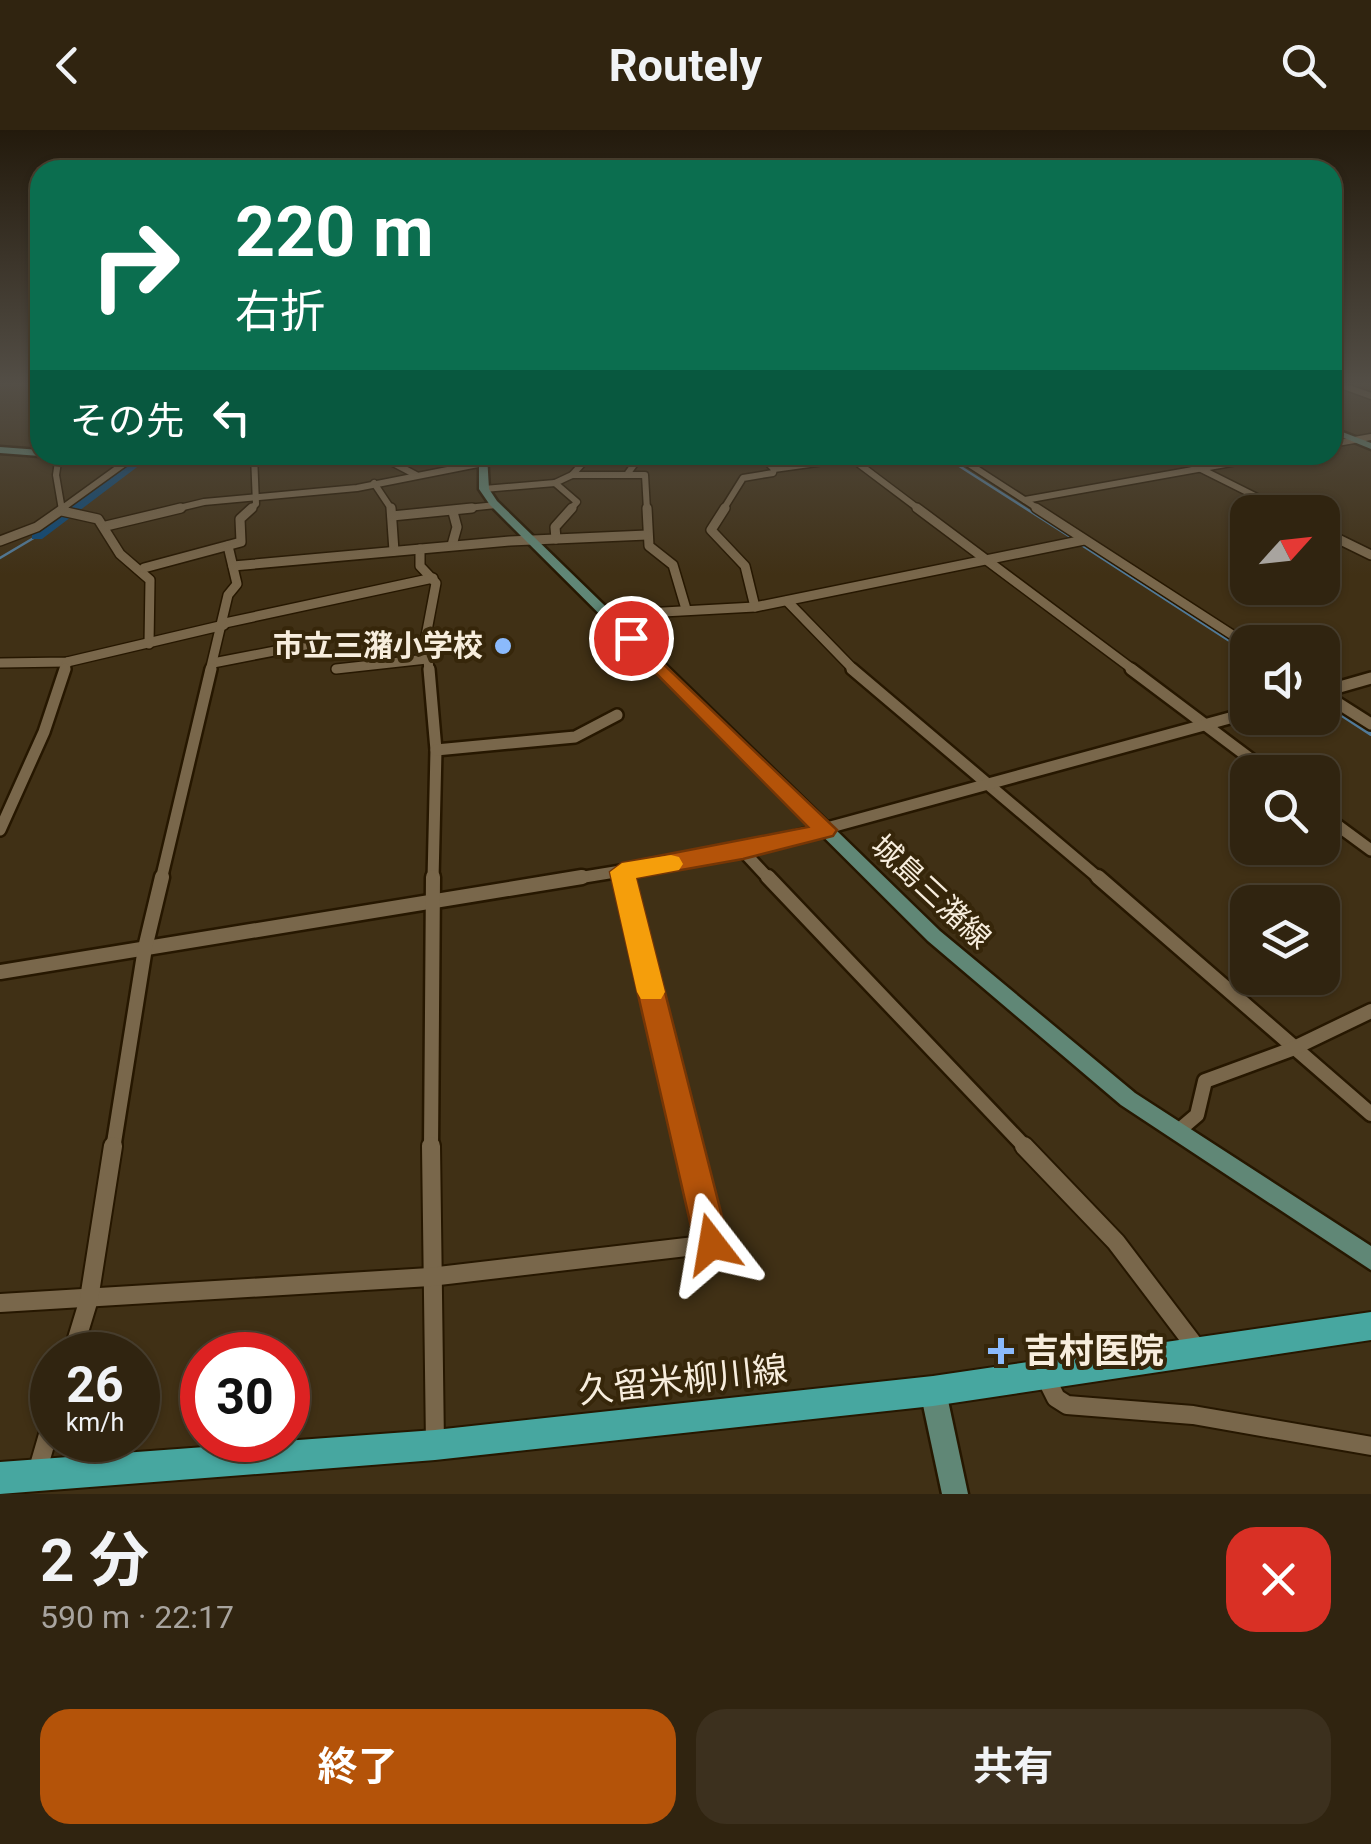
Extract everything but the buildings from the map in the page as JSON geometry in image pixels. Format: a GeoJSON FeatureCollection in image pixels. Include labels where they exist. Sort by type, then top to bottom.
{"type":"FeatureCollection","features":[{"type":"Feature","properties":{"kind":"main road"},"geometry":{"type":"LineString","coordinates":[[0,450],[30,453]]}},
{"type":"Feature","properties":{"kind":"main road"},"geometry":{"type":"LineString","coordinates":[[483,465],[484,489]]}},
{"type":"Feature","properties":{"kind":"main road","name":"城島三潴線"},"geometry":{"type":"LineString","coordinates":[[484,489],[534,543],[934,936],[1103,1079],[1371,1260]]}},
{"type":"Feature","properties":{"kind":"main road","name":"久留米柳川線"},"geometry":{"type":"LineString","coordinates":[[0,1478],[436,1445],[933,1391],[1371,1326]]}},
{"type":"Feature","properties":{"kind":"main road"},"geometry":{"type":"LineString","coordinates":[[933,1391],[955,1494]]}},
{"type":"Feature","properties":{"kind":"street"},"geometry":{"type":"LineString","coordinates":[[62,465],[62,511]]}},
{"type":"Feature","properties":{"kind":"street"},"geometry":{"type":"LineString","coordinates":[[0,541],[30,530],[62,511],[125,465]]}},
{"type":"Feature","properties":{"kind":"street"},"geometry":{"type":"LineString","coordinates":[[144,568],[241,542],[240,519],[256,504],[254,465]]}},
{"type":"Feature","properties":{"kind":"street"},"geometry":{"type":"LineString","coordinates":[[397,465],[416,475]]}},
{"type":"Feature","properties":{"kind":"street"},"geometry":{"type":"LineString","coordinates":[[62,511],[76,512],[106,526],[204,502],[374,483],[458,465]]}},
{"type":"Feature","properties":{"kind":"street"},"geometry":{"type":"LineString","coordinates":[[484,489],[555,483],[572,475],[581,465]]}},
{"type":"Feature","properties":{"kind":"street"},"geometry":{"type":"LineString","coordinates":[[628,473],[634,465]]}},
{"type":"Feature","properties":{"kind":"street"},"geometry":{"type":"LineString","coordinates":[[770,465],[774,469]]}},
{"type":"Feature","properties":{"kind":"street"},"geometry":{"type":"LineString","coordinates":[[756,607],[745,566],[711,530],[743,478],[799,465]]}},
{"type":"Feature","properties":{"kind":"street"},"geometry":{"type":"LineString","coordinates":[[860,465],[1245,755]]}},
{"type":"Feature","properties":{"kind":"street"},"geometry":{"type":"LineString","coordinates":[[971,465],[1230,633]]}},
{"type":"Feature","properties":{"kind":"street"},"geometry":{"type":"LineString","coordinates":[[1194,465],[1253,495]]}},
{"type":"Feature","properties":{"kind":"street"},"geometry":{"type":"LineString","coordinates":[[1021,498],[1218,465]]}},
{"type":"Feature","properties":{"kind":"street"},"geometry":{"type":"LineString","coordinates":[[572,475],[646,476],[650,546],[674,565],[686,609]]}},
{"type":"Feature","properties":{"kind":"street"},"geometry":{"type":"LineString","coordinates":[[374,483],[388,498],[394,551]]}},
{"type":"Feature","properties":{"kind":"street"},"geometry":{"type":"LineString","coordinates":[[555,483],[577,502],[555,528],[556,540]]}},
{"type":"Feature","properties":{"kind":"street"},"geometry":{"type":"LineString","coordinates":[[392,516],[496,505]]}},
{"type":"Feature","properties":{"kind":"street"},"geometry":{"type":"LineString","coordinates":[[452,545],[457,527],[453,512]]}},
{"type":"Feature","properties":{"kind":"street"},"geometry":{"type":"LineString","coordinates":[[106,526],[115,548],[144,568],[152,590],[146,624],[149,644]]}},
{"type":"Feature","properties":{"kind":"street"},"geometry":{"type":"LineString","coordinates":[[232,566],[452,545],[647,535]]}},
{"type":"Feature","properties":{"kind":"street"},"geometry":{"type":"LineString","coordinates":[[608,615],[756,607],[1084,540]]}},
{"type":"Feature","properties":{"kind":"street"},"geometry":{"type":"LineString","coordinates":[[1340,540],[1371,556]]}},
{"type":"Feature","properties":{"kind":"street"},"geometry":{"type":"LineString","coordinates":[[79,1332],[88,1299],[146,948],[225,624],[228,595],[237,584],[228,546]]}},
{"type":"Feature","properties":{"kind":"street"},"geometry":{"type":"LineString","coordinates":[[420,549],[420,566],[434,578]]}},
{"type":"Feature","properties":{"kind":"street"},"geometry":{"type":"LineString","coordinates":[[0,663],[67,662],[434,578]]}},
{"type":"Feature","properties":{"kind":"street"},"geometry":{"type":"LineString","coordinates":[[434,578],[427,614],[436,750],[428,1101],[436,1213],[430,1276],[436,1445]]}},
{"type":"Feature","properties":{"kind":"street"},"geometry":{"type":"LineString","coordinates":[[787,601],[837,656],[1371,1114]]}},
{"type":"Feature","properties":{"kind":"street"},"geometry":{"type":"LineString","coordinates":[[213,663],[316,642]]}},
{"type":"Feature","properties":{"kind":"street"},"geometry":{"type":"LineString","coordinates":[[336,669],[428,659]]}},
{"type":"Feature","properties":{"kind":"street"},"geometry":{"type":"LineString","coordinates":[[0,830],[44,732],[67,662]]}},
{"type":"Feature","properties":{"kind":"street"},"geometry":{"type":"LineString","coordinates":[[1340,687],[1371,678]]}},
{"type":"Feature","properties":{"kind":"street"},"geometry":{"type":"LineString","coordinates":[[1340,704],[1371,724]]}},
{"type":"Feature","properties":{"kind":"street"},"geometry":{"type":"LineString","coordinates":[[436,750],[575,737],[618,715]]}},
{"type":"Feature","properties":{"kind":"street"},"geometry":{"type":"LineString","coordinates":[[0,972],[743,851],[1230,718]]}},
{"type":"Feature","properties":{"kind":"street"},"geometry":{"type":"LineString","coordinates":[[1340,827],[1371,850]]}},
{"type":"Feature","properties":{"kind":"street"},"geometry":{"type":"LineString","coordinates":[[743,851],[1116,1242],[1200,1352]]}},
{"type":"Feature","properties":{"kind":"street"},"geometry":{"type":"LineString","coordinates":[[0,1304],[430,1276],[712,1244],[622,872]]}},
{"type":"Feature","properties":{"kind":"street"},"geometry":{"type":"LineString","coordinates":[[1178,1132],[1197,1115],[1205,1081],[1292,1049],[1371,1011]]}},
{"type":"Feature","properties":{"kind":"street"},"geometry":{"type":"LineString","coordinates":[[1044,1375],[1056,1398],[1066,1405],[1192,1415],[1371,1446]]}},
{"type":"Feature","properties":{"kind":"street"},"geometry":{"type":"LineString","coordinates":[[36,1475],[40,1462]]}},
{"type":"Feature","properties":{"kind":"waterway"},"geometry":{"type":"LineString","coordinates":[[37,536],[133,465]]}},
{"type":"Feature","properties":{"kind":"waterway"},"geometry":{"type":"LineString","coordinates":[[958,465],[1072,538]]}},
{"type":"Feature","properties":{"kind":"waterway"},"geometry":{"type":"LineString","coordinates":[[0,558],[37,536]]}},
{"type":"Feature","properties":{"kind":"waterway"},"geometry":{"type":"LineString","coordinates":[[1080,544],[1230,641]]}},
{"type":"Feature","properties":{"kind":"waterway"},"geometry":{"type":"LineString","coordinates":[[1340,714],[1371,734]]}},
{"type":"Feature","properties":{"kind":"slow traffic"},"geometry":{"type":"LineString","coordinates":[[651,992],[622,872],[671,864]]}},
{"type":"Feature","properties":{"kind":"place","name":"市立三潴小学校"},"geometry":{"type":"Point","coordinates":[503,646]}},
{"type":"Feature","properties":{"kind":"place","name":"吉村医院"},"geometry":{"type":"Point","coordinates":[1001,1351]}},
{"type":"Feature","properties":{"kind":"route"},"geometry":{"type":"LineString","coordinates":[[631,638],[825,830],[743,851],[622,872],[712,1244]]}}]}
